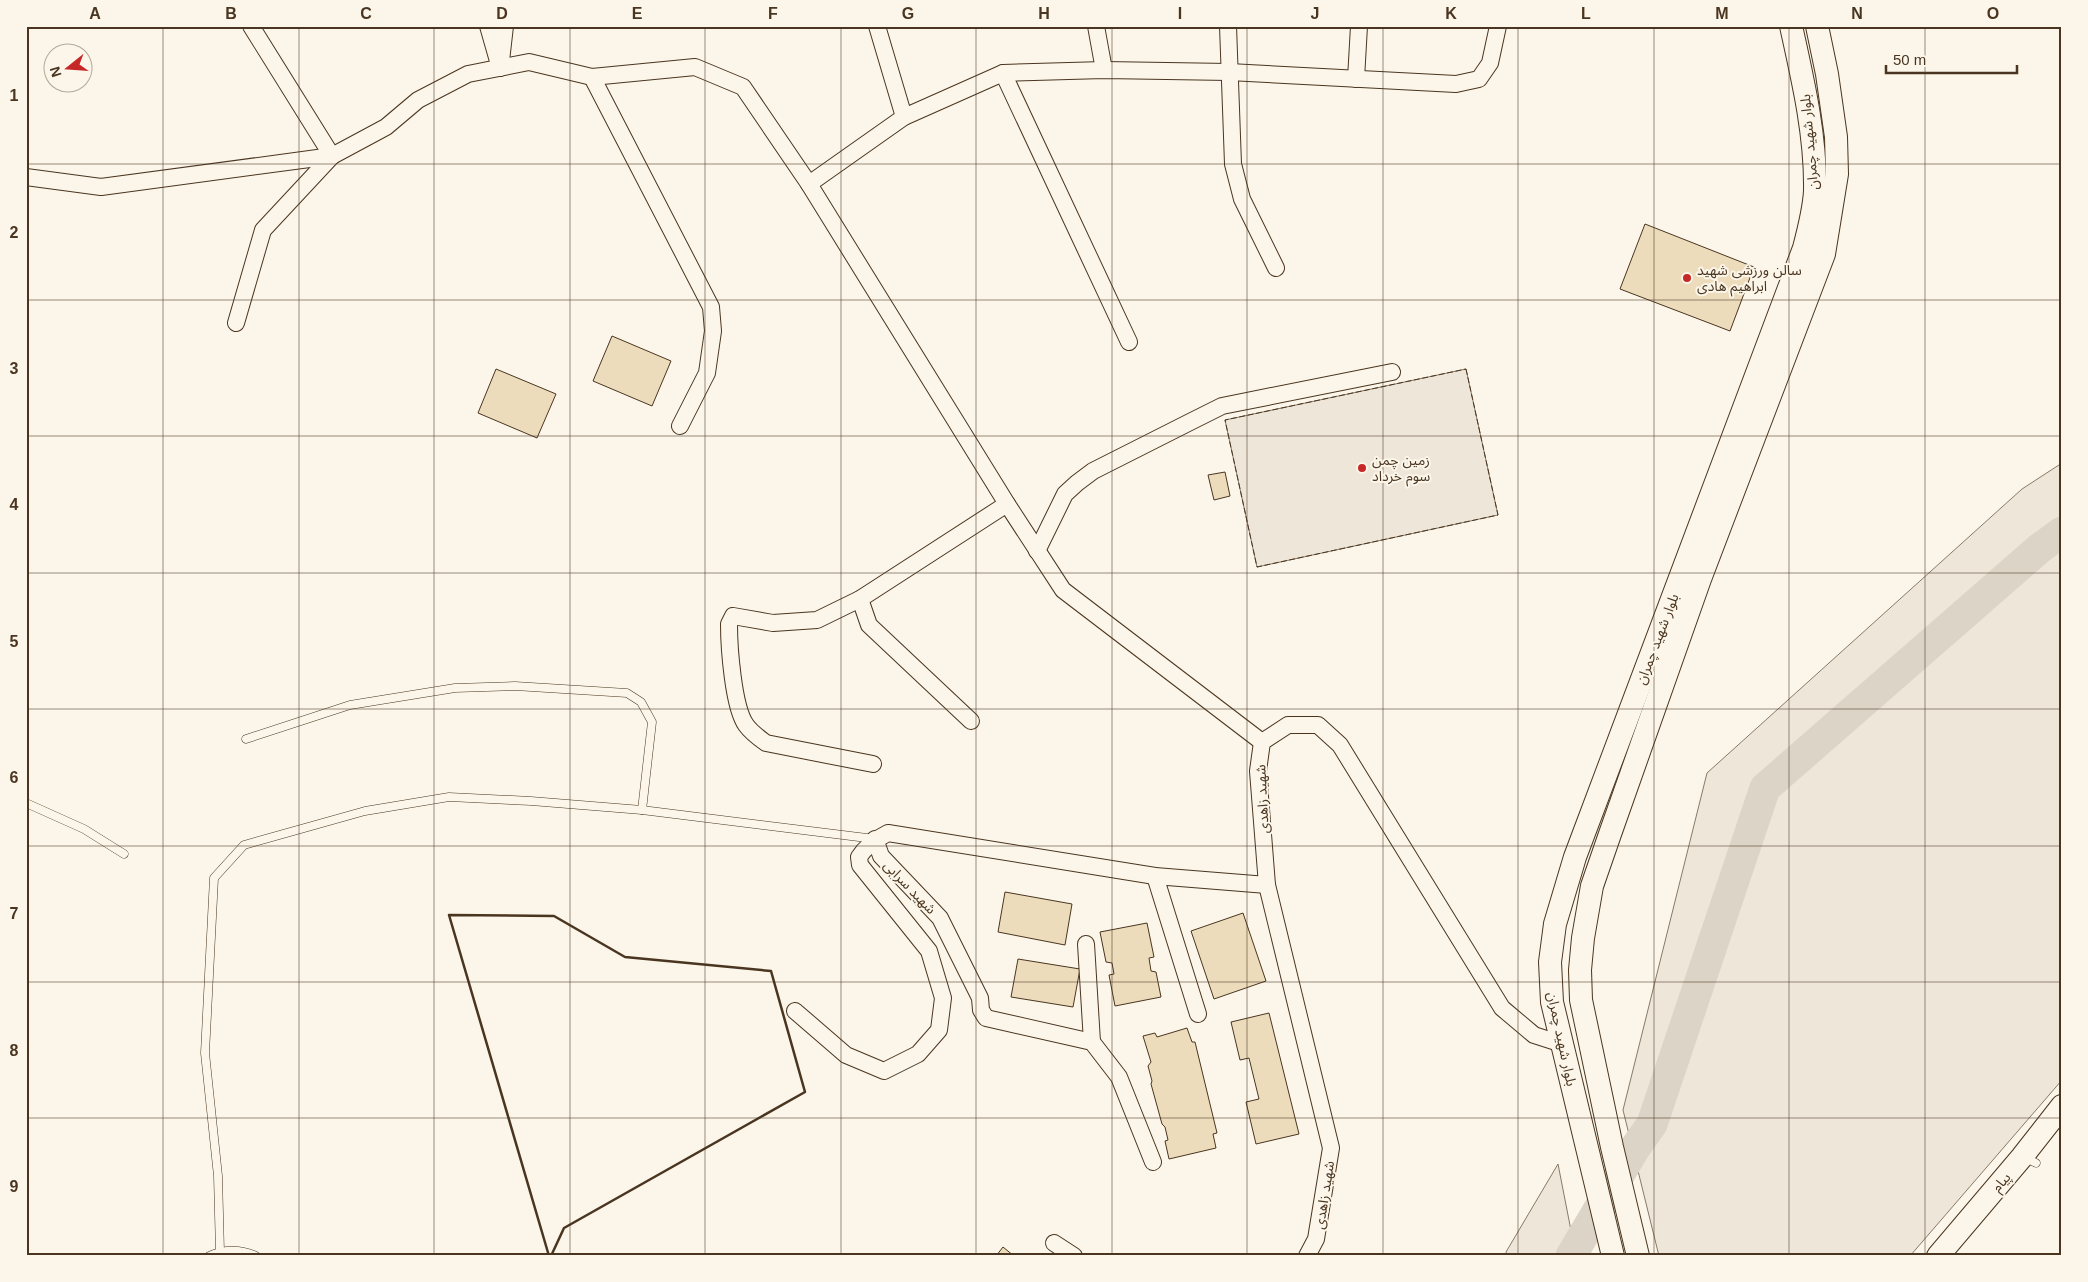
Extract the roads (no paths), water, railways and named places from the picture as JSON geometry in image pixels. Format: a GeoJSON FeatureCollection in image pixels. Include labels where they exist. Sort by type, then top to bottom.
{"type":"FeatureCollection","features":[{"type":"Feature","properties":{"kind":"main road","name":"بلوار شهید چمران"},"geometry":{"type":"LineString","coordinates":[[1614,1256],[1552,1002],[1550,962],[1555,924],[1574,857],[1804,248],[1812,214],[1814,191],[1813,158],[1804,86],[1791,26]]}},
{"type":"Feature","properties":{"kind":"main road","name":"بلوار شهید چمران"},"geometry":{"type":"LineString","coordinates":[[1638,1256],[1612,1147],[1581,1000],[1580,970],[1592,886],[1700,579],[1824,254],[1837,174],[1836,137],[1827,74],[1817,26]]}},
{"type":"Feature","properties":{"kind":"main road"},"geometry":{"type":"LineString","coordinates":[[1562,1044],[1588,1036]]}},
{"type":"Feature","properties":{"kind":"main road","name":"پیام"},"geometry":{"type":"LineString","coordinates":[[1938,1256],[2029,1160],[2062,1106]]}},
{"type":"Feature","properties":{"kind":"street"},"geometry":{"type":"LineString","coordinates":[[251,26],[332,156]]}},
{"type":"Feature","properties":{"kind":"street"},"geometry":{"type":"LineString","coordinates":[[488,26],[500,68]]}},
{"type":"Feature","properties":{"kind":"street"},"geometry":{"type":"LineString","coordinates":[[500,68],[505,26]]}},
{"type":"Feature","properties":{"kind":"street"},"geometry":{"type":"LineString","coordinates":[[877,26],[904,117]]}},
{"type":"Feature","properties":{"kind":"street"},"geometry":{"type":"LineString","coordinates":[[1096,26],[1104,70]]}},
{"type":"Feature","properties":{"kind":"street"},"geometry":{"type":"LineString","coordinates":[[1228,26],[1233,164],[1242,199],[1276,268]]}},
{"type":"Feature","properties":{"kind":"street"},"geometry":{"type":"LineString","coordinates":[[1356,79],[1359,26]]}},
{"type":"Feature","properties":{"kind":"street"},"geometry":{"type":"LineString","coordinates":[[808,184],[904,117],[1003,73],[1104,70],[1229,72],[1456,84],[1479,79],[1490,63],[1498,26]]}},
{"type":"Feature","properties":{"kind":"street"},"geometry":{"type":"LineString","coordinates":[[236,323],[263,230],[332,156],[386,127],[418,100],[468,74],[529,62],[592,77],[695,67],[743,87],[808,184],[1007,504],[1063,590],[1262,742],[1288,725],[1318,725],[1340,745],[1502,1008],[1534,1035],[1562,1044]]}},
{"type":"Feature","properties":{"kind":"street"},"geometry":{"type":"LineString","coordinates":[[1003,73],[1129,342]]}},
{"type":"Feature","properties":{"kind":"street"},"geometry":{"type":"LineString","coordinates":[[592,77],[712,308],[713,331],[707,373],[680,426]]}},
{"type":"Feature","properties":{"kind":"street"},"geometry":{"type":"LineString","coordinates":[[26,177],[101,187],[332,156]]}},
{"type":"Feature","properties":{"kind":"street"},"geometry":{"type":"LineString","coordinates":[[1038,552],[1065,494],[1093,471],[1222,406],[1392,372]]}},
{"type":"Feature","properties":{"kind":"street"},"geometry":{"type":"LineString","coordinates":[[873,764],[766,744],[753,733],[744,724],[736,697],[728,624],[733,616],[773,622],[817,620],[860,599],[1007,504]]}},
{"type":"Feature","properties":{"kind":"street"},"geometry":{"type":"LineString","coordinates":[[860,599],[869,625],[971,721]]}},
{"type":"Feature","properties":{"kind":"street","name":"شهید زاهدی"},"geometry":{"type":"LineString","coordinates":[[1262,742],[1258,771],[1268,885],[1331,1148],[1316,1239],[1307,1256]]}},
{"type":"Feature","properties":{"kind":"street"},"geometry":{"type":"LineString","coordinates":[[796,1010],[846,1055],[884,1071],[918,1054],[939,1030],[943,998],[930,951],[860,865],[859,857],[875,839],[888,833],[1155,876],[1268,885]]}},
{"type":"Feature","properties":{"kind":"street","name":"شهید سرابی"},"geometry":{"type":"LineString","coordinates":[[875,839],[881,856],[940,918],[980,998],[980,1010],[986,1018],[1092,1042]]}},
{"type":"Feature","properties":{"kind":"street"},"geometry":{"type":"LineString","coordinates":[[1155,876],[1198,1014]]}},
{"type":"Feature","properties":{"kind":"street"},"geometry":{"type":"LineString","coordinates":[[1086,944],[1092,1042],[1119,1077],[1153,1162]]}},
{"type":"Feature","properties":{"kind":"street"},"geometry":{"type":"LineString","coordinates":[[1054,1243],[1074,1256]]}},
{"type":"Feature","properties":{"kind":"lane"},"geometry":{"type":"LineString","coordinates":[[246,739],[350,705],[455,688],[515,686],[627,693],[641,702],[652,722],[642,810]]}},
{"type":"Feature","properties":{"kind":"lane"},"geometry":{"type":"LineString","coordinates":[[220,1252],[218,1176],[205,1053],[214,878],[244,845],[365,811],[449,797],[531,800],[642,810],[875,839]]}},
{"type":"Feature","properties":{"kind":"lane"},"geometry":{"type":"LineString","coordinates":[[26,803],[84,829],[124,854]]}},
{"type":"Feature","properties":{"kind":"lane"},"geometry":{"type":"LineString","coordinates":[[209,1256],[228,1250],[246,1252],[256,1256]]}},
{"type":"Feature","properties":{"kind":"waterway"},"geometry":{"type":"LineString","coordinates":[[1571,1256],[1635,1148],[1652,1124],[1765,788],[2040,548],[2062,532]]}},
{"type":"Feature","properties":{"kind":"place","name":"سالن ورزشی شهید ابراهیم هادی"},"geometry":{"type":"Point","coordinates":[1687,278]}},
{"type":"Feature","properties":{"kind":"place","name":"زمین چمن سوم خرداد"},"geometry":{"type":"Point","coordinates":[1362,468]}}]}
